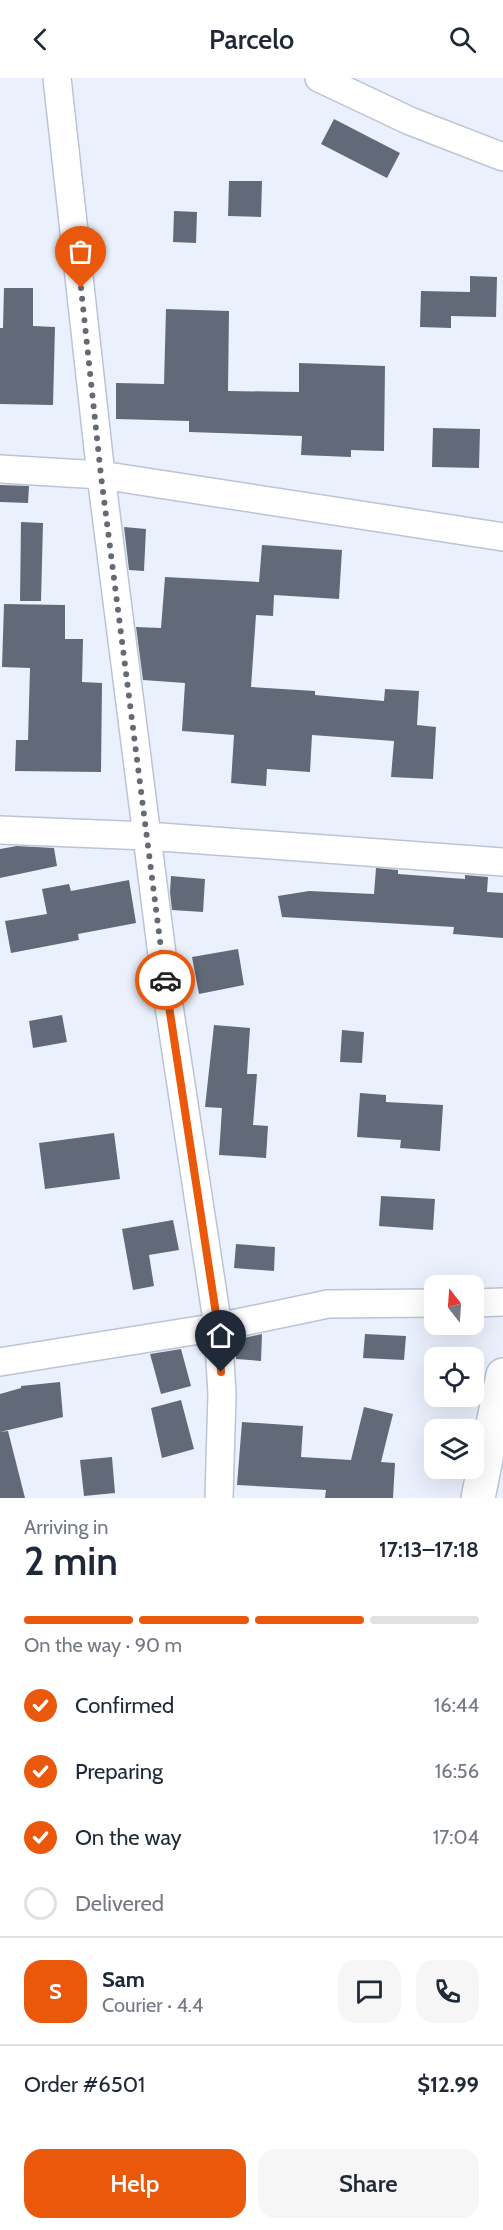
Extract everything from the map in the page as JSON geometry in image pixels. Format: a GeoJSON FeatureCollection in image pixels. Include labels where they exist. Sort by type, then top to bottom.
{"type":"FeatureCollection","features":[{"type":"Feature","properties":{"kind":"main road"},"geometry":{"type":"LineString","coordinates":[[478,1498],[503,1375]]}},
{"type":"Feature","properties":{"kind":"street"},"geometry":{"type":"LineString","coordinates":[[57,78],[101,476],[166,986],[218,1327],[222,1394],[219,1498]]}},
{"type":"Feature","properties":{"kind":"street"},"geometry":{"type":"LineString","coordinates":[[319,78],[410,121],[503,157]]}},
{"type":"Feature","properties":{"kind":"street"},"geometry":{"type":"LineString","coordinates":[[0,469],[101,476],[503,537]]}},
{"type":"Feature","properties":{"kind":"street"},"geometry":{"type":"LineString","coordinates":[[0,830],[147,836],[503,862]]}},
{"type":"Feature","properties":{"kind":"street"},"geometry":{"type":"LineString","coordinates":[[484,1303],[503,1302]]}},
{"type":"Feature","properties":{"kind":"street"},"geometry":{"type":"LineString","coordinates":[[0,1362],[218,1327],[328,1304],[424,1303]]}},
{"type":"Feature","properties":{"kind":"building"},"geometry":{"type":"Polygon","coordinates":[[[334,119],[400,153],[387,178],[321,144],[334,119]]]}},
{"type":"Feature","properties":{"kind":"building"},"geometry":{"type":"Polygon","coordinates":[[[229,181],[262,181],[261,217],[228,216],[229,181]]]}},
{"type":"Feature","properties":{"kind":"building"},"geometry":{"type":"Polygon","coordinates":[[[174,211],[197,212],[196,243],[173,242],[174,211]]]}},
{"type":"Feature","properties":{"kind":"building"},"geometry":{"type":"Polygon","coordinates":[[[470,276],[497,277],[496,317],[451,316],[451,328],[420,327],[421,291],[470,292],[470,276]]]}},
{"type":"Feature","properties":{"kind":"building"},"geometry":{"type":"Polygon","coordinates":[[[4,288],[33,288],[33,326],[55,327],[53,405],[0,404],[0,328],[3,328],[4,288]]]}},
{"type":"Feature","properties":{"kind":"building"},"geometry":{"type":"Polygon","coordinates":[[[166,309],[229,311],[228,391],[299,392],[299,363],[385,366],[384,451],[351,450],[351,457],[301,455],[302,436],[189,432],[189,421],[116,419],[116,383],[164,384],[166,309]]]}},
{"type":"Feature","properties":{"kind":"building"},"geometry":{"type":"Polygon","coordinates":[[[433,428],[480,429],[479,468],[432,467],[433,428]]]}},
{"type":"Feature","properties":{"kind":"building"},"geometry":{"type":"Polygon","coordinates":[[[0,485],[29,486],[28,503],[0,502],[0,485]]]}},
{"type":"Feature","properties":{"kind":"building"},"geometry":{"type":"Polygon","coordinates":[[[21,522],[43,523],[41,601],[20,601],[21,522]]]}},
{"type":"Feature","properties":{"kind":"building"},"geometry":{"type":"Polygon","coordinates":[[[124,527],[146,529],[144,571],[129,570],[124,527]]]}},
{"type":"Feature","properties":{"kind":"building"},"geometry":{"type":"Polygon","coordinates":[[[262,545],[342,550],[339,599],[274,595],[273,616],[256,615],[251,687],[315,691],[315,695],[384,701],[385,689],[419,691],[417,725],[436,727],[433,779],[391,777],[394,741],[312,735],[310,772],[267,769],[266,786],[231,783],[234,735],[182,731],[185,683],[143,680],[136,627],[161,628],[165,577],[259,582],[262,545]]]}},
{"type":"Feature","properties":{"kind":"building"},"geometry":{"type":"Polygon","coordinates":[[[4,604],[65,605],[65,639],[83,639],[82,682],[102,683],[101,772],[15,771],[16,740],[28,740],[30,668],[2,667],[4,604]]]}},
{"type":"Feature","properties":{"kind":"building"},"geometry":{"type":"Polygon","coordinates":[[[17,846],[54,848],[57,866],[0,878],[0,849],[17,846]]]}},
{"type":"Feature","properties":{"kind":"building"},"geometry":{"type":"Polygon","coordinates":[[[376,868],[398,870],[398,874],[465,879],[465,875],[488,877],[487,892],[503,893],[503,938],[453,934],[454,927],[282,917],[278,896],[309,891],[374,894],[376,868]]]}},
{"type":"Feature","properties":{"kind":"building"},"geometry":{"type":"Polygon","coordinates":[[[171,876],[205,879],[203,912],[172,910],[171,876]]]}},
{"type":"Feature","properties":{"kind":"building"},"geometry":{"type":"Polygon","coordinates":[[[129,880],[136,923],[78,934],[79,940],[11,953],[5,921],[47,914],[42,889],[69,884],[71,891],[129,880]]]}},
{"type":"Feature","properties":{"kind":"building"},"geometry":{"type":"Polygon","coordinates":[[[238,949],[244,985],[199,994],[192,957],[238,949]]]}},
{"type":"Feature","properties":{"kind":"building"},"geometry":{"type":"Polygon","coordinates":[[[62,1015],[67,1042],[33,1048],[29,1021],[62,1015]]]}},
{"type":"Feature","properties":{"kind":"building"},"geometry":{"type":"Polygon","coordinates":[[[214,1025],[250,1028],[247,1074],[257,1074],[253,1125],[268,1126],[266,1158],[219,1155],[222,1108],[205,1107],[214,1025]]]}},
{"type":"Feature","properties":{"kind":"building"},"geometry":{"type":"Polygon","coordinates":[[[342,1030],[364,1032],[362,1063],[340,1062],[342,1030]]]}},
{"type":"Feature","properties":{"kind":"building"},"geometry":{"type":"Polygon","coordinates":[[[360,1093],[386,1095],[386,1102],[443,1105],[440,1151],[400,1148],[401,1140],[357,1137],[360,1093]]]}},
{"type":"Feature","properties":{"kind":"building"},"geometry":{"type":"Polygon","coordinates":[[[114,1133],[120,1179],[45,1189],[39,1143],[114,1133]]]}},
{"type":"Feature","properties":{"kind":"building"},"geometry":{"type":"Polygon","coordinates":[[[381,1196],[435,1199],[433,1230],[379,1226],[381,1196]]]}},
{"type":"Feature","properties":{"kind":"building"},"geometry":{"type":"Polygon","coordinates":[[[173,1220],[179,1250],[149,1255],[154,1286],[133,1290],[122,1229],[173,1220]]]}},
{"type":"Feature","properties":{"kind":"building"},"geometry":{"type":"Polygon","coordinates":[[[236,1244],[275,1247],[274,1271],[234,1268],[236,1244]]]}},
{"type":"Feature","properties":{"kind":"building"},"geometry":{"type":"Polygon","coordinates":[[[262,1334],[261,1361],[236,1359],[235,1340],[262,1334]]]}},
{"type":"Feature","properties":{"kind":"building"},"geometry":{"type":"Polygon","coordinates":[[[365,1334],[406,1336],[404,1360],[363,1358],[365,1334]]]}},
{"type":"Feature","properties":{"kind":"building"},"geometry":{"type":"Polygon","coordinates":[[[181,1349],[191,1386],[161,1394],[150,1354],[181,1349]]]}},
{"type":"Feature","properties":{"kind":"building"},"geometry":{"type":"Polygon","coordinates":[[[60,1382],[63,1417],[0,1432],[0,1394],[21,1388],[21,1386],[60,1382]]]}},
{"type":"Feature","properties":{"kind":"building"},"geometry":{"type":"Polygon","coordinates":[[[181,1400],[194,1449],[162,1458],[151,1408],[181,1400]]]}},
{"type":"Feature","properties":{"kind":"building"},"geometry":{"type":"Polygon","coordinates":[[[364,1407],[393,1414],[381,1462],[395,1463],[393,1498],[325,1498],[326,1490],[237,1485],[242,1422],[303,1426],[301,1457],[351,1460],[364,1407]]]}},
{"type":"Feature","properties":{"kind":"building"},"geometry":{"type":"Polygon","coordinates":[[[8,1431],[25,1498],[0,1498],[0,1432],[8,1431]]]}},
{"type":"Feature","properties":{"kind":"building"},"geometry":{"type":"Polygon","coordinates":[[[112,1457],[115,1493],[84,1496],[80,1460],[112,1457]]]}},
{"type":"Feature","properties":{"kind":"way so far"},"geometry":{"type":"LineString","coordinates":[[81,288],[101,476],[165,980]]}},
{"type":"Feature","properties":{"kind":"route"},"geometry":{"type":"LineString","coordinates":[[165,980],[218,1327],[221,1372]]}}]}
